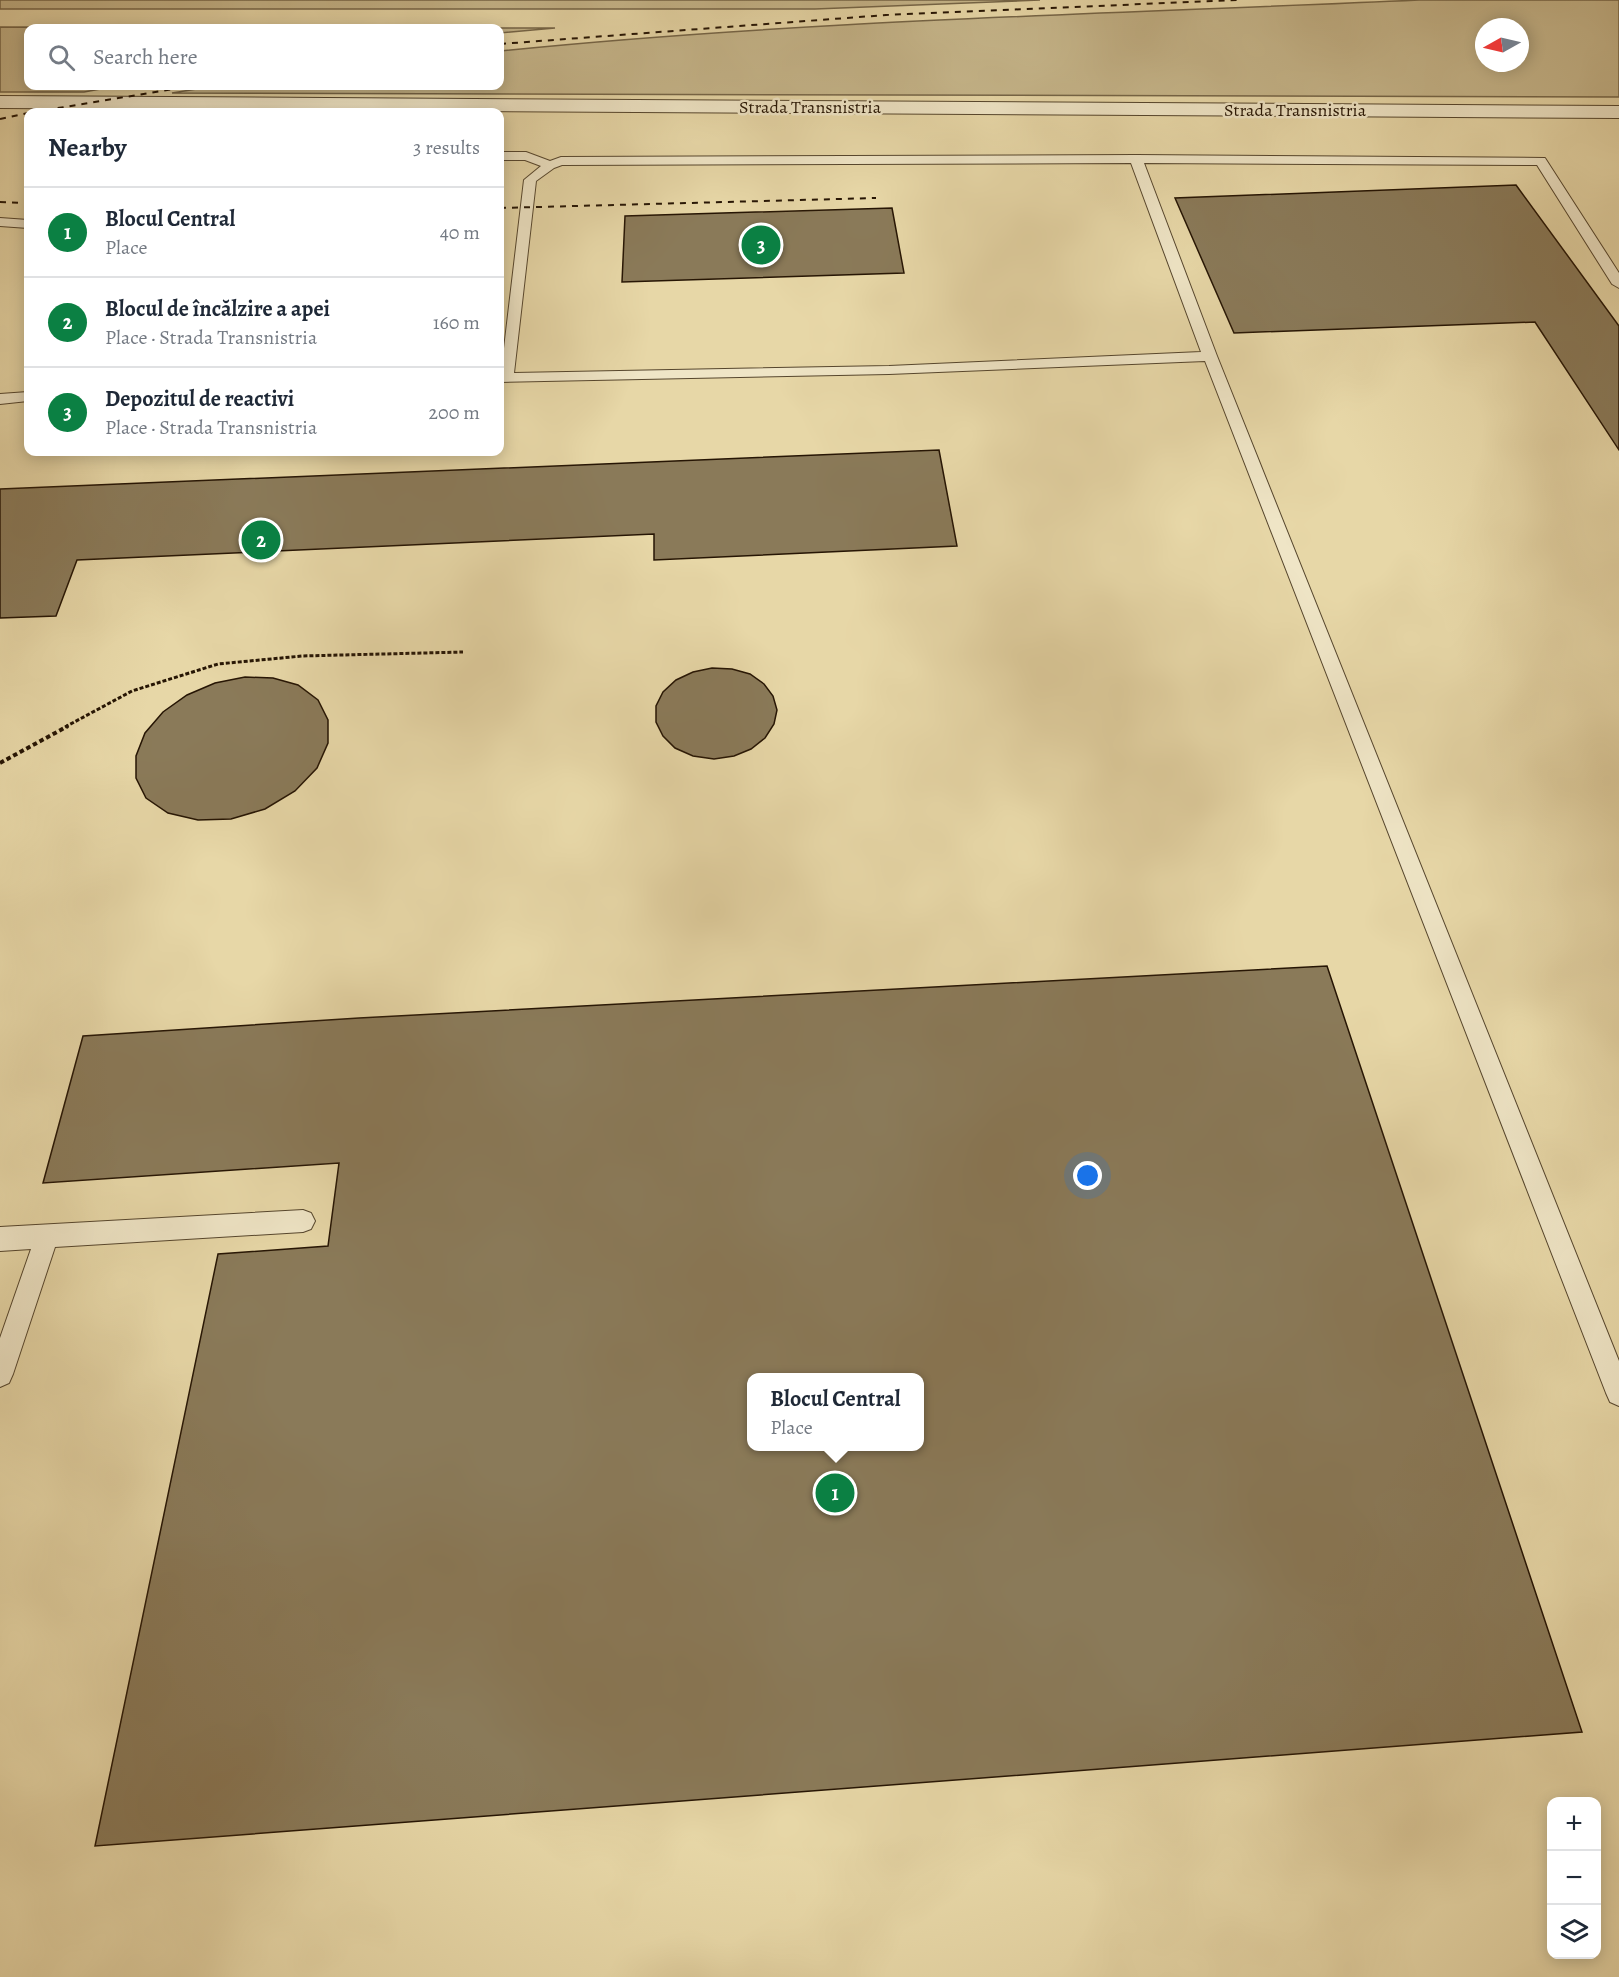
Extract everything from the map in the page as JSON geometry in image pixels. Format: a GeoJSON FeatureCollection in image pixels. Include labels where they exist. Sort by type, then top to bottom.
{"type":"FeatureCollection","features":[{"type":"Feature","properties":{"kind":"street","name":"Strada Transnistria"},"geometry":{"type":"LineString","coordinates":[[0,102],[1619,112]]}},
{"type":"Feature","properties":{"kind":"lane"},"geometry":{"type":"LineString","coordinates":[[504,156],[526,156],[550,165]]}},
{"type":"Feature","properties":{"kind":"lane"},"geometry":{"type":"LineString","coordinates":[[1136,159],[1210,356],[1619,1393]]}},
{"type":"Feature","properties":{"kind":"lane"},"geometry":{"type":"LineString","coordinates":[[504,371],[530,180],[550,165],[561,162],[1136,159],[1540,161],[1619,284]]}},
{"type":"Feature","properties":{"kind":"lane"},"geometry":{"type":"LineString","coordinates":[[0,222],[24,224]]}},
{"type":"Feature","properties":{"kind":"lane"},"geometry":{"type":"LineString","coordinates":[[504,378],[889,370],[1210,356]]}},
{"type":"Feature","properties":{"kind":"lane"},"geometry":{"type":"LineString","coordinates":[[0,399],[24,397]]}},
{"type":"Feature","properties":{"kind":"lane"},"geometry":{"type":"LineString","coordinates":[[0,1239],[303,1221]]}},
{"type":"Feature","properties":{"kind":"lane"},"geometry":{"type":"LineString","coordinates":[[0,1374],[47,1236]]}},
{"type":"Feature","properties":{"kind":"path"},"geometry":{"type":"LineString","coordinates":[[0,763],[132,691],[218,664],[302,656],[463,652]]}},
{"type":"Feature","properties":{"kind":"shaded area"},"geometry":{"type":"Polygon","coordinates":[[[0,0],[1040,0],[815,9],[0,9],[0,0]]]}},
{"type":"Feature","properties":{"kind":"shaded area"},"geometry":{"type":"Polygon","coordinates":[[[1419,0],[1619,0],[1619,97],[172,93],[190,90],[504,90],[504,51],[615,40],[844,25],[1419,0]]]}},
{"type":"Feature","properties":{"kind":"shaded area"},"geometry":{"type":"Polygon","coordinates":[[[0,27],[24,27],[24,90],[95,90],[84,92],[0,92],[0,27]]]}},
{"type":"Feature","properties":{"kind":"shaded area"},"geometry":{"type":"Polygon","coordinates":[[[504,28],[555,28],[504,33],[504,28]]]}},
{"type":"Feature","properties":{"kind":"building"},"geometry":{"type":"Polygon","coordinates":[[[1516,185],[1619,326],[1619,450],[1535,322],[1234,333],[1175,198],[1516,185]]]}},
{"type":"Feature","properties":{"kind":"building"},"geometry":{"type":"Polygon","coordinates":[[[892,208],[904,273],[622,282],[625,216],[892,208]]]}},
{"type":"Feature","properties":{"kind":"building"},"geometry":{"type":"Polygon","coordinates":[[[939,450],[957,546],[654,560],[654,534],[77,560],[56,616],[0,618],[0,489],[939,450]]]}},
{"type":"Feature","properties":{"kind":"building"},"geometry":{"type":"Polygon","coordinates":[[[712,668],[732,669],[750,674],[764,684],[773,696],[777,710],[774,724],[765,738],[751,749],[734,756],[714,759],[693,756],[675,748],[663,736],[656,722],[656,706],[663,692],[676,680],[693,672],[712,668]]]}},
{"type":"Feature","properties":{"kind":"building"},"geometry":{"type":"Polygon","coordinates":[[[245,677],[273,678],[298,685],[318,700],[328,720],[328,743],[317,768],[295,791],[265,809],[231,819],[198,820],[168,813],[146,798],[136,778],[136,756],[145,733],[163,712],[187,695],[215,683],[245,677]]]}},
{"type":"Feature","properties":{"kind":"building"},"geometry":{"type":"Polygon","coordinates":[[[1327,966],[1582,1732],[95,1846],[218,1254],[328,1246],[339,1163],[43,1183],[83,1036],[359,1018],[1327,966]]]}},
{"type":"Feature","properties":{"kind":"railway"},"geometry":{"type":"LineString","coordinates":[[504,44],[886,15],[1237,0]]}},
{"type":"Feature","properties":{"kind":"railway"},"geometry":{"type":"LineString","coordinates":[[58,108],[168,90]]}},
{"type":"Feature","properties":{"kind":"railway"},"geometry":{"type":"LineString","coordinates":[[0,119],[24,114]]}},
{"type":"Feature","properties":{"kind":"railway"},"geometry":{"type":"LineString","coordinates":[[504,208],[876,198]]}},
{"type":"Feature","properties":{"kind":"railway"},"geometry":{"type":"LineString","coordinates":[[0,202],[24,203]]}},
{"type":"Feature","properties":{"kind":"place","name":"Depozitul de reaсtivi"},"geometry":{"type":"Point","coordinates":[761,245]}},
{"type":"Feature","properties":{"kind":"place","name":"Blocul de încălzire a apei"},"geometry":{"type":"Point","coordinates":[261,540]}},
{"type":"Feature","properties":{"kind":"place","name":"Blocul Central"},"geometry":{"type":"Point","coordinates":[835,1493]}}]}
